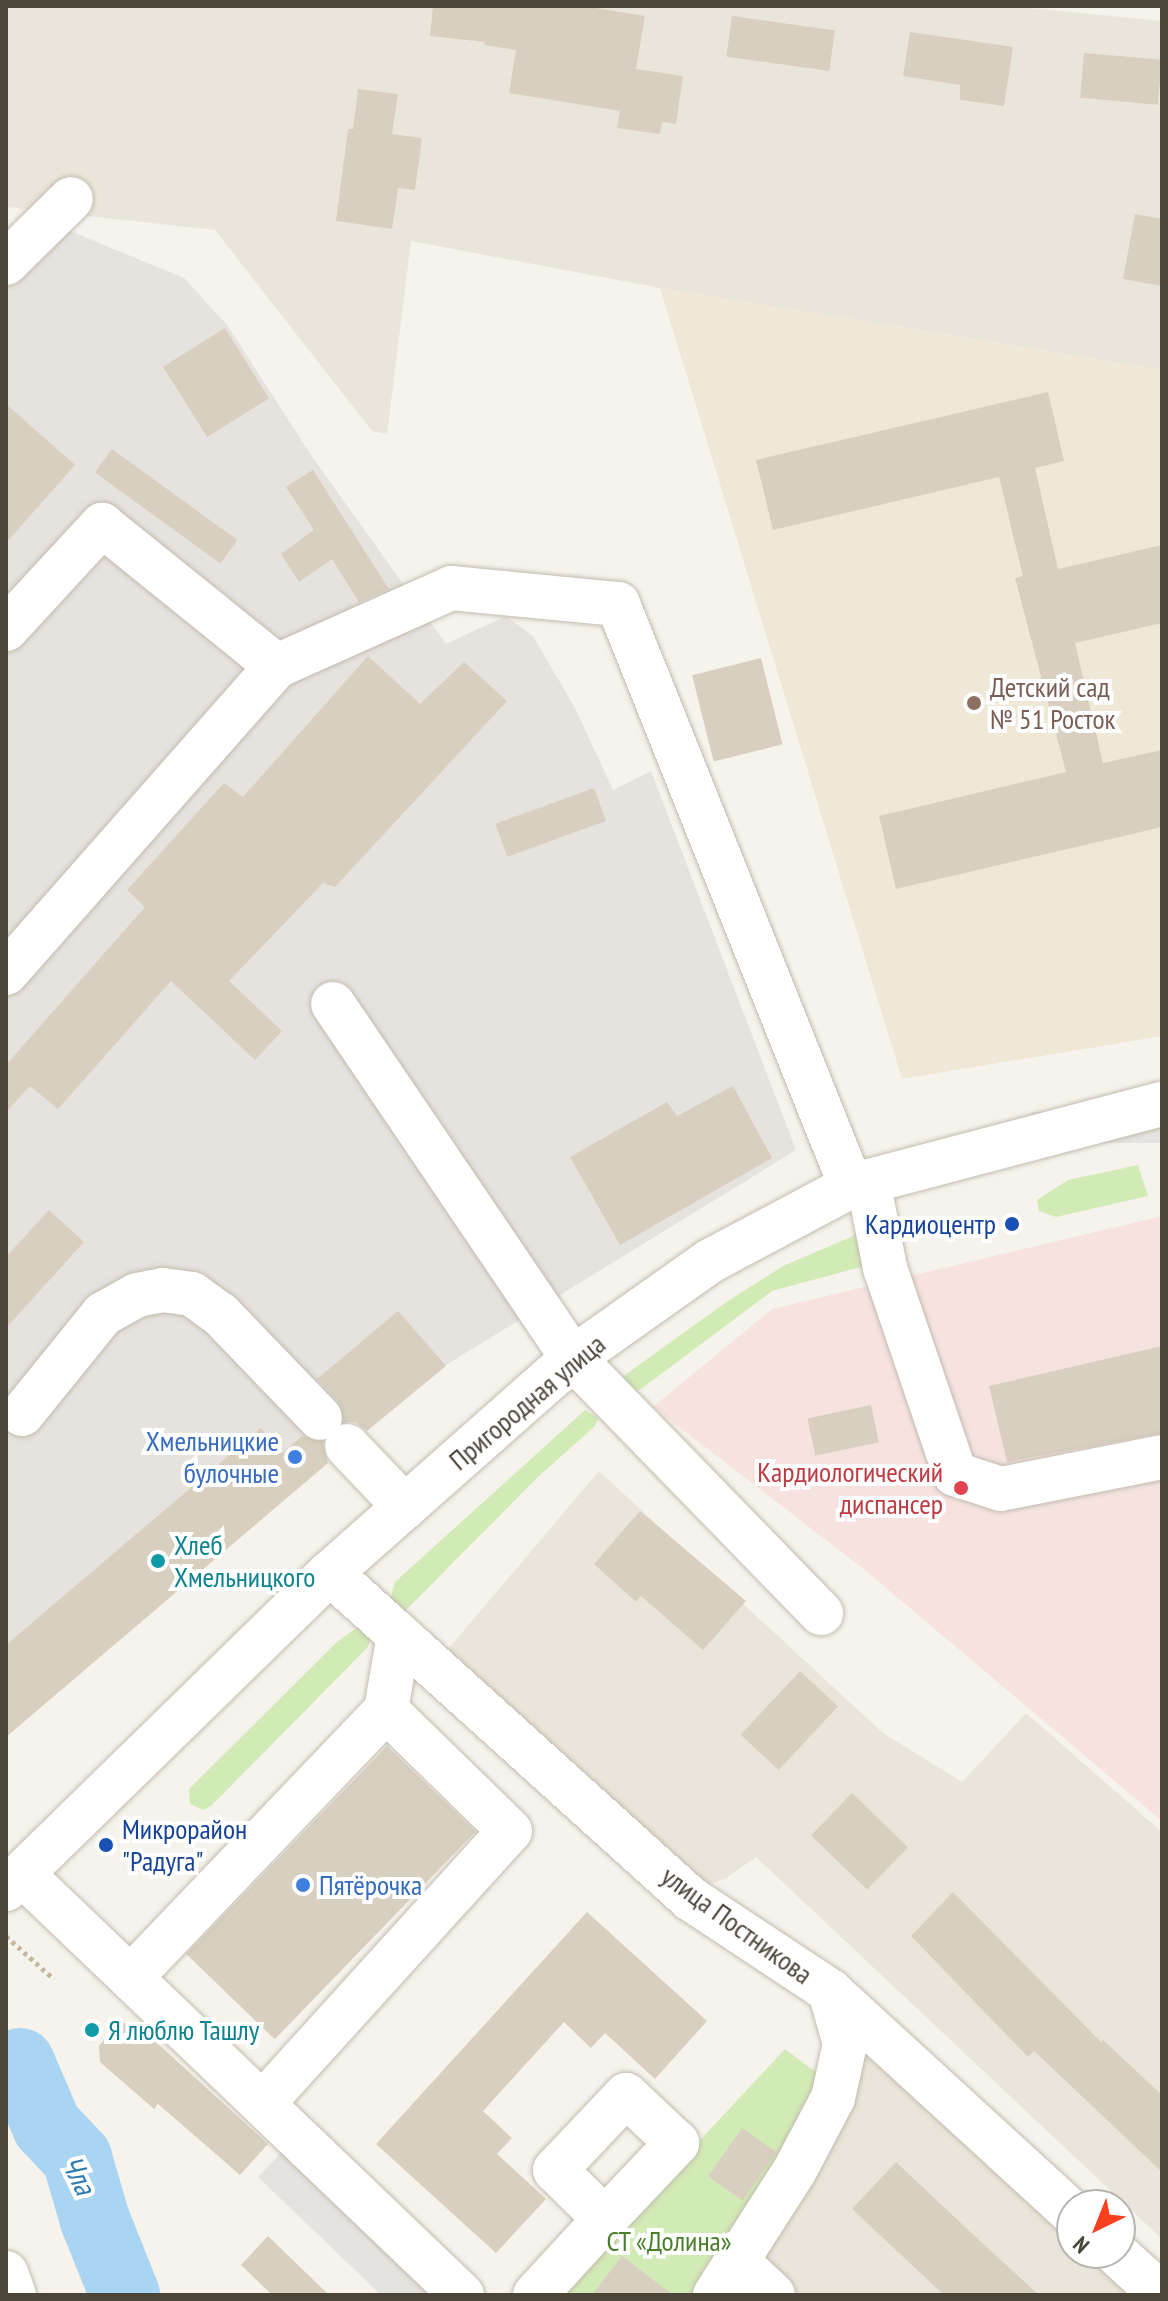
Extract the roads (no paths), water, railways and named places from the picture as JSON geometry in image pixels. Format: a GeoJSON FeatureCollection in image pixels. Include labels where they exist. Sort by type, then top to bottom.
{"type":"FeatureCollection","features":[{"type":"Feature","properties":{"kind":"street"},"geometry":{"type":"LineString","coordinates":[[6,263],[71,199]]}},
{"type":"Feature","properties":{"kind":"street"},"geometry":{"type":"LineString","coordinates":[[6,629],[102,525],[277,666]]}},
{"type":"Feature","properties":{"kind":"street"},"geometry":{"type":"LineString","coordinates":[[6,973],[277,666],[451,588],[618,604],[859,1184],[955,1474],[1001,1489],[1162,1457]]}},
{"type":"Feature","properties":{"kind":"street"},"geometry":{"type":"LineString","coordinates":[[333,1004],[573,1358],[821,1613]]}},
{"type":"Feature","properties":{"kind":"street","name":"Пригородная улица"},"geometry":{"type":"LineString","coordinates":[[14,1881],[330,1573],[573,1358],[710,1261],[859,1184],[1162,1104]]}},
{"type":"Feature","properties":{"kind":"street"},"geometry":{"type":"LineString","coordinates":[[22,1414],[103,1314],[137,1295],[163,1290],[192,1294],[220,1314],[405,1507]]}},
{"type":"Feature","properties":{"kind":"street","name":"улица Постникова"},"geometry":{"type":"LineString","coordinates":[[330,1573],[691,1899],[830,1991],[1056,2198]]}},
{"type":"Feature","properties":{"kind":"street"},"geometry":{"type":"LineString","coordinates":[[131,1977],[386,1710],[399,1635]]}},
{"type":"Feature","properties":{"kind":"street"},"geometry":{"type":"LineString","coordinates":[[263,2103],[510,1831],[386,1710]]}},
{"type":"Feature","properties":{"kind":"street"},"geometry":{"type":"LineString","coordinates":[[14,1881],[131,1977],[462,2295]]}},
{"type":"Feature","properties":{"kind":"street"},"geometry":{"type":"LineString","coordinates":[[773,2295],[726,2278],[833,2098],[845,2044],[830,1991]]}},
{"type":"Feature","properties":{"kind":"street"},"geometry":{"type":"LineString","coordinates":[[535,2295],[605,2219]]}},
{"type":"Feature","properties":{"kind":"street"},"geometry":{"type":"LineString","coordinates":[[1134,2269],[1162,2295]]}},
{"type":"Feature","properties":{"kind":"street"},"geometry":{"type":"LineString","coordinates":[[6,2273],[14,2295]]}},
{"type":"Feature","properties":{"kind":"waterway","name":"Чла"},"geometry":{"type":"LineString","coordinates":[[20,2063],[47,2126],[77,2158],[95,2220],[125,2295]]}},
{"type":"Feature","properties":{"kind":"place","name":"Детский сад № 51 Росток"},"geometry":{"type":"Point","coordinates":[974,703]}},
{"type":"Feature","properties":{"kind":"place","name":"Кардиоцентр"},"geometry":{"type":"Point","coordinates":[1012,1224]}},
{"type":"Feature","properties":{"kind":"place","name":"Хмельницкие булочные"},"geometry":{"type":"Point","coordinates":[295,1457]}},
{"type":"Feature","properties":{"kind":"place","name":"Кардиологический диспансер"},"geometry":{"type":"Point","coordinates":[961,1488]}},
{"type":"Feature","properties":{"kind":"place","name":"Хлеб Хмельницкого"},"geometry":{"type":"Point","coordinates":[158,1561]}},
{"type":"Feature","properties":{"kind":"place","name":"Микрорайон \"Радуга\""},"geometry":{"type":"Point","coordinates":[106,1845]}},
{"type":"Feature","properties":{"kind":"place","name":"Пятёрочка"},"geometry":{"type":"Point","coordinates":[303,1885]}},
{"type":"Feature","properties":{"kind":"place","name":"Я люблю Ташлу"},"geometry":{"type":"Point","coordinates":[92,2030]}},
{"type":"Feature","properties":{"kind":"park label","name":"СТ «Долина»"},"geometry":{"type":"Point","coordinates":[669,2241]}}]}
